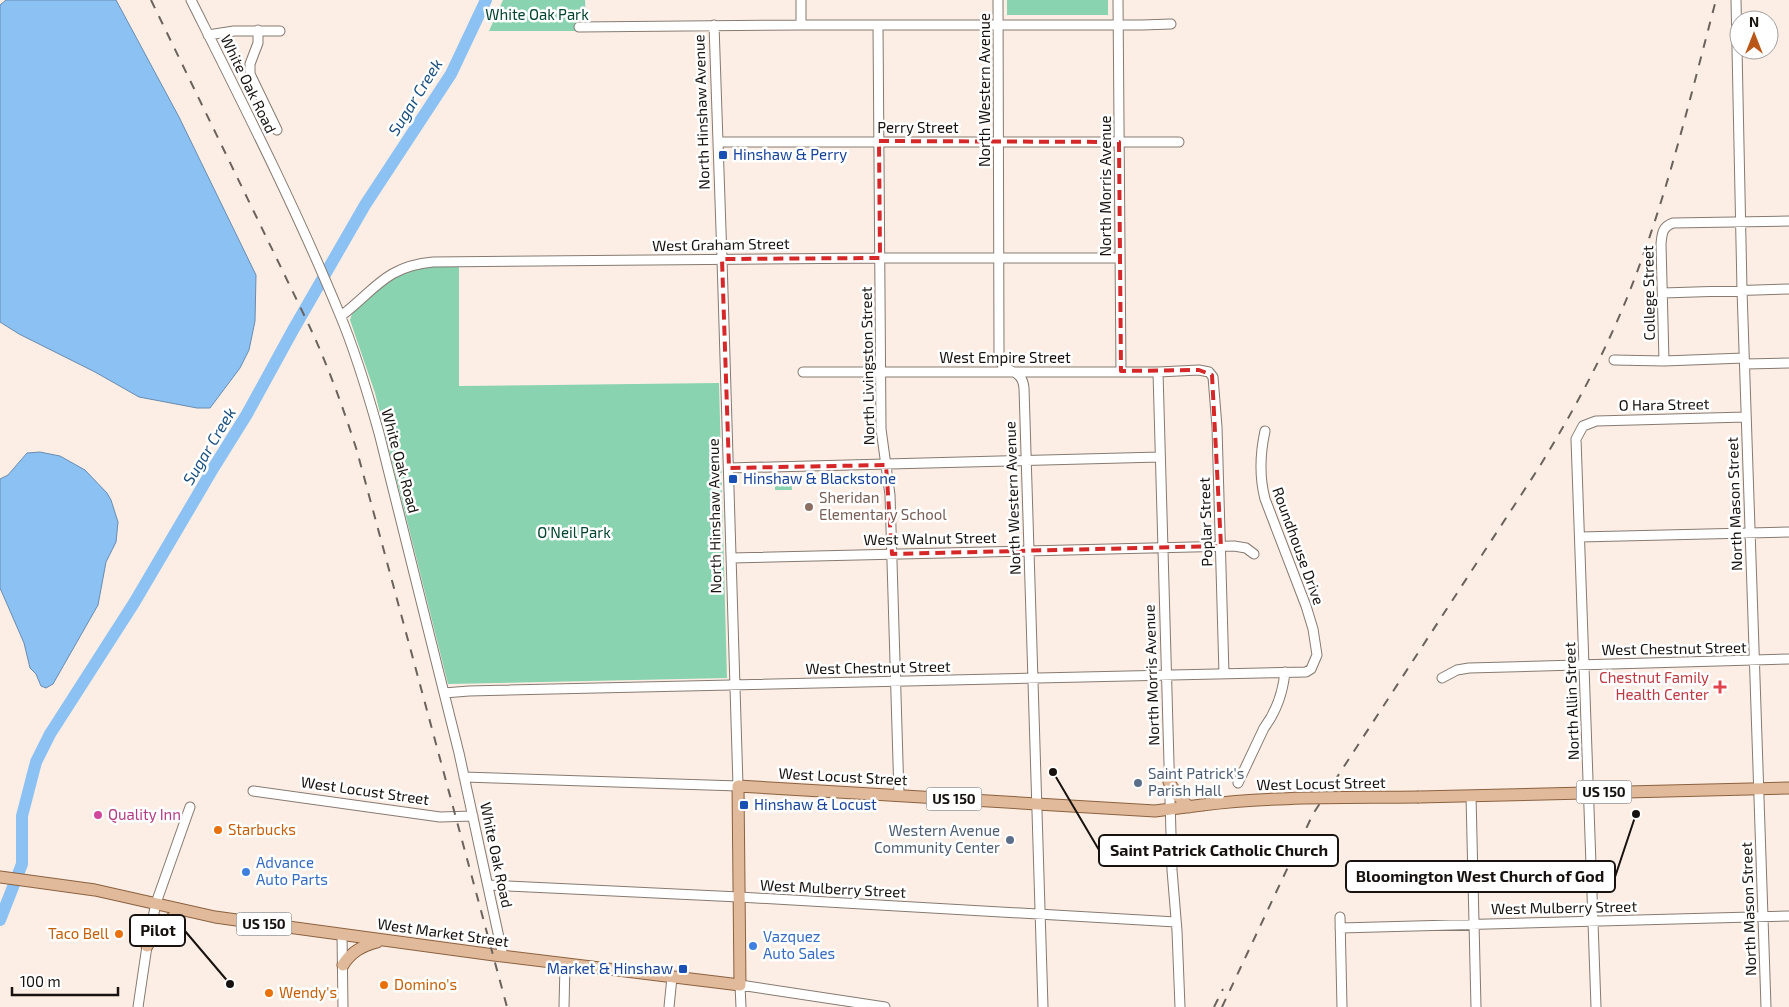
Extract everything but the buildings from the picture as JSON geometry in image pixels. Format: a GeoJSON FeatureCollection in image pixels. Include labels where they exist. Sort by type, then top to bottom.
{"type":"FeatureCollection","features":[{"type":"Feature","properties":{"kind":"main road"},"geometry":{"type":"LineString","coordinates":[[1169,782],[1178,796],[1189,807]]}},
{"type":"Feature","properties":{"kind":"main road","name":"West Locust Street"},"geometry":{"type":"LineString","coordinates":[[738,786],[1155,811],[1228,802],[1292,799],[1789,788]]}},
{"type":"Feature","properties":{"kind":"main road","name":"North Hinshaw Avenue"},"geometry":{"type":"LineString","coordinates":[[738,786],[740,984]]}},
{"type":"Feature","properties":{"kind":"main road","name":"West Market Street"},"geometry":{"type":"LineString","coordinates":[[0,877],[95,890],[215,917],[565,964],[740,984]]}},
{"type":"Feature","properties":{"kind":"main road"},"geometry":{"type":"LineString","coordinates":[[147,946],[154,933],[183,910]]}},
{"type":"Feature","properties":{"kind":"main road"},"geometry":{"type":"LineString","coordinates":[[342,965],[349,955],[364,945],[382,940]]}},
{"type":"Feature","properties":{"kind":"street","name":"White Oak Road"},"geometry":{"type":"LineString","coordinates":[[191,0],[313,252],[341,316],[368,394],[444,693],[503,956]]}},
{"type":"Feature","properties":{"kind":"street"},"geometry":{"type":"LineString","coordinates":[[801,0],[801,25]]}},
{"type":"Feature","properties":{"kind":"street","name":"North Western Avenue"},"geometry":{"type":"LineString","coordinates":[[998,0],[999,361],[1003,366],[1024,380],[1043,1007]]}},
{"type":"Feature","properties":{"kind":"street","name":"North Morris Avenue"},"geometry":{"type":"LineString","coordinates":[[1118,0],[1120,371]]}},
{"type":"Feature","properties":{"kind":"street","name":"North Mason Street"},"geometry":{"type":"LineString","coordinates":[[1736,0],[1744,361],[1766,1007]]}},
{"type":"Feature","properties":{"kind":"street"},"geometry":{"type":"LineString","coordinates":[[579,27],[714,25],[1118,26],[1171,24]]}},
{"type":"Feature","properties":{"kind":"street","name":"North Hinshaw Avenue"},"geometry":{"type":"LineString","coordinates":[[714,25],[738,786]]}},
{"type":"Feature","properties":{"kind":"street","name":"North Livingston Street"},"geometry":{"type":"LineString","coordinates":[[878,25],[881,429],[890,496],[899,795]]}},
{"type":"Feature","properties":{"kind":"street"},"geometry":{"type":"LineString","coordinates":[[258,30],[258,43],[250,64],[250,74],[277,130]]}},
{"type":"Feature","properties":{"kind":"street"},"geometry":{"type":"LineString","coordinates":[[208,35],[234,31],[280,30]]}},
{"type":"Feature","properties":{"kind":"street","name":"Perry Street"},"geometry":{"type":"LineString","coordinates":[[718,142],[1179,142]]}},
{"type":"Feature","properties":{"kind":"street"},"geometry":{"type":"LineString","coordinates":[[1740,222],[1789,221]]}},
{"type":"Feature","properties":{"kind":"street","name":"College Street"},"geometry":{"type":"LineString","coordinates":[[1664,361],[1662,233],[1666,227],[1673,223],[1740,222]]}},
{"type":"Feature","properties":{"kind":"street","name":"West Graham Street"},"geometry":{"type":"LineString","coordinates":[[341,316],[382,280],[406,266],[416,264],[722,259],[1120,258]]}},
{"type":"Feature","properties":{"kind":"street"},"geometry":{"type":"LineString","coordinates":[[1662,293],[1789,290]]}},
{"type":"Feature","properties":{"kind":"street"},"geometry":{"type":"LineString","coordinates":[[1614,360],[1789,362]]}},
{"type":"Feature","properties":{"kind":"street","name":"West Empire Street"},"geometry":{"type":"LineString","coordinates":[[803,372],[1208,371]]}},
{"type":"Feature","properties":{"kind":"street","name":"Poplar Street"},"geometry":{"type":"LineString","coordinates":[[1208,371],[1212,375],[1214,384],[1217,427],[1224,674]]}},
{"type":"Feature","properties":{"kind":"street","name":"North Morris Avenue"},"geometry":{"type":"LineString","coordinates":[[1158,372],[1172,870],[1180,1007]]}},
{"type":"Feature","properties":{"kind":"street","name":"O Hara Street"},"geometry":{"type":"LineString","coordinates":[[1584,426],[1596,421],[1746,417]]}},
{"type":"Feature","properties":{"kind":"street","name":"North Allin Street"},"geometry":{"type":"LineString","coordinates":[[1584,426],[1578,435],[1576,444],[1596,1007]]}},
{"type":"Feature","properties":{"kind":"street","name":"Roundhouse Drive"},"geometry":{"type":"LineString","coordinates":[[1265,431],[1261,452],[1262,486],[1313,629],[1317,655],[1311,669]]}},
{"type":"Feature","properties":{"kind":"street"},"geometry":{"type":"LineString","coordinates":[[729,468],[1160,457]]}},
{"type":"Feature","properties":{"kind":"street"},"geometry":{"type":"LineString","coordinates":[[1580,537],[1789,532]]}},
{"type":"Feature","properties":{"kind":"street","name":"West Walnut Street"},"geometry":{"type":"LineString","coordinates":[[731,558],[1221,546],[1241,546],[1254,554]]}},
{"type":"Feature","properties":{"kind":"street","name":"West Chestnut Street"},"geometry":{"type":"LineString","coordinates":[[1442,678],[1457,670],[1470,668],[1789,660]]}},
{"type":"Feature","properties":{"kind":"street","name":"West Chestnut Street"},"geometry":{"type":"LineString","coordinates":[[444,693],[1306,672],[1311,669]]}},
{"type":"Feature","properties":{"kind":"street"},"geometry":{"type":"LineString","coordinates":[[1238,782],[1284,687],[1285,672]]}},
{"type":"Feature","properties":{"kind":"street","name":"West Locust Street"},"geometry":{"type":"LineString","coordinates":[[464,778],[738,786]]}},
{"type":"Feature","properties":{"kind":"street","name":"West Locust Street"},"geometry":{"type":"LineString","coordinates":[[253,791],[440,817],[473,816]]}},
{"type":"Feature","properties":{"kind":"street"},"geometry":{"type":"LineString","coordinates":[[1470,796],[1476,1007]]}},
{"type":"Feature","properties":{"kind":"street"},"geometry":{"type":"LineString","coordinates":[[138,1007],[147,946],[156,903],[190,807]]}},
{"type":"Feature","properties":{"kind":"street","name":"West Mulberry Street"},"geometry":{"type":"LineString","coordinates":[[488,885],[1176,922]]}},
{"type":"Feature","properties":{"kind":"street","name":"West Mulberry Street"},"geometry":{"type":"LineString","coordinates":[[1340,928],[1789,916]]}},
{"type":"Feature","properties":{"kind":"street"},"geometry":{"type":"LineString","coordinates":[[1340,917],[1342,1007]]}},
{"type":"Feature","properties":{"kind":"street"},"geometry":{"type":"LineString","coordinates":[[342,935],[343,1007]]}},
{"type":"Feature","properties":{"kind":"street"},"geometry":{"type":"LineString","coordinates":[[564,1007],[565,964]]}},
{"type":"Feature","properties":{"kind":"street"},"geometry":{"type":"LineString","coordinates":[[669,1007],[672,977]]}},
{"type":"Feature","properties":{"kind":"street","name":"North Hinshaw Avenue"},"geometry":{"type":"LineString","coordinates":[[740,984],[741,1007]]}},
{"type":"Feature","properties":{"kind":"street","name":"West Market Street"},"geometry":{"type":"LineString","coordinates":[[740,984],[884,1007]]}},
{"type":"Feature","properties":{"kind":"highlighted area"},"geometry":{"type":"Polygon","coordinates":[[[879,141],[1119,142],[1121,371],[1199,370],[1212,375],[1221,546],[892,554],[886,465],[729,468],[722,259],[880,258],[879,141]]]}},
{"type":"Feature","properties":{"kind":"green space","name":"White Oak Park"},"geometry":{"type":"Polygon","coordinates":[[[503,0],[585,0],[586,21],[576,21],[576,31],[489,31],[503,0]]]}},
{"type":"Feature","properties":{"kind":"green space"},"geometry":{"type":"Polygon","coordinates":[[[1007,0],[1108,0],[1108,15],[1007,15],[1007,0]]]}},
{"type":"Feature","properties":{"kind":"green space","name":"O'Neil Park"},"geometry":{"type":"Polygon","coordinates":[[[459,266],[459,386],[719,383],[727,678],[448,684],[375,393],[350,320],[352,314],[370,296],[397,275],[424,267],[459,266]]]}},
{"type":"Feature","properties":{"kind":"green space"},"geometry":{"type":"Polygon","coordinates":[[[791,476],[792,490],[775,490],[775,477],[791,476]]]}},
{"type":"Feature","properties":{"kind":"water"},"geometry":{"type":"Polygon","coordinates":[[[6,0],[116,0],[179,117],[256,275],[255,321],[249,350],[240,368],[210,408],[197,408],[139,397],[95,372],[19,334],[0,322],[0,5],[6,0]]]}},
{"type":"Feature","properties":{"kind":"water"},"geometry":{"type":"Polygon","coordinates":[[[40,452],[60,456],[85,470],[107,493],[118,522],[116,542],[106,562],[98,605],[53,684],[46,688],[41,686],[36,674],[30,668],[24,643],[0,588],[0,479],[8,475],[27,453],[40,452]]]}},
{"type":"Feature","properties":{"kind":"waterway","name":"Sugar Creek"},"geometry":{"type":"LineString","coordinates":[[0,920],[22,864],[22,816],[36,762],[50,734],[134,603],[247,414],[365,205],[451,74],[486,0]]}},
{"type":"Feature","properties":{"kind":"railway"},"geometry":{"type":"LineString","coordinates":[[151,0],[307,321],[340,402],[357,451],[507,1007]]}},
{"type":"Feature","properties":{"kind":"railway"},"geometry":{"type":"LineString","coordinates":[[1222,1007],[1313,814],[1538,469],[1578,400],[1614,329],[1647,246],[1658,211],[1679,141],[1716,0]]}},
{"type":"Feature","properties":{"kind":"railway"},"geometry":{"type":"LineString","coordinates":[[1214,1007],[1223,989]]}},
{"type":"Feature","properties":{"kind":"place","name":"Hinshaw & Perry"},"geometry":{"type":"Point","coordinates":[723,155]}},
{"type":"Feature","properties":{"kind":"place","name":"Hinshaw & Blackstone"},"geometry":{"type":"Point","coordinates":[733,479]}},
{"type":"Feature","properties":{"kind":"place","name":"Sheridan Elementary School"},"geometry":{"type":"Point","coordinates":[809,507]}},
{"type":"Feature","properties":{"kind":"place","name":"Chestnut Family Health Center"},"geometry":{"type":"Point","coordinates":[1720,687]}},
{"type":"Feature","properties":{"kind":"place","name":"Saint Patrick Catholic Church"},"geometry":{"type":"Point","coordinates":[1053,772]}},
{"type":"Feature","properties":{"kind":"place","name":"Saint Patrick's Parish Hall"},"geometry":{"type":"Point","coordinates":[1138,783]}},
{"type":"Feature","properties":{"kind":"place","name":"Hinshaw & Locust"},"geometry":{"type":"Point","coordinates":[744,805]}},
{"type":"Feature","properties":{"kind":"place","name":"Bloomington West Church of God"},"geometry":{"type":"Point","coordinates":[1636,814]}},
{"type":"Feature","properties":{"kind":"place","name":"Quality Inn"},"geometry":{"type":"Point","coordinates":[98,815]}},
{"type":"Feature","properties":{"kind":"place","name":"Starbucks"},"geometry":{"type":"Point","coordinates":[218,830]}},
{"type":"Feature","properties":{"kind":"place","name":"Western Avenue Community Center"},"geometry":{"type":"Point","coordinates":[1010,840]}},
{"type":"Feature","properties":{"kind":"place","name":"Advance Auto Parts"},"geometry":{"type":"Point","coordinates":[246,872]}},
{"type":"Feature","properties":{"kind":"place","name":"Taco Bell"},"geometry":{"type":"Point","coordinates":[119,934]}},
{"type":"Feature","properties":{"kind":"place","name":"Vazquez Auto Sales"},"geometry":{"type":"Point","coordinates":[753,946]}},
{"type":"Feature","properties":{"kind":"place","name":"Market & Hinshaw"},"geometry":{"type":"Point","coordinates":[683,969]}},
{"type":"Feature","properties":{"kind":"place","name":"Pilot"},"geometry":{"type":"Point","coordinates":[230,984]}},
{"type":"Feature","properties":{"kind":"place","name":"Domino's"},"geometry":{"type":"Point","coordinates":[384,985]}},
{"type":"Feature","properties":{"kind":"place","name":"Wendy's"},"geometry":{"type":"Point","coordinates":[269,993]}}]}
